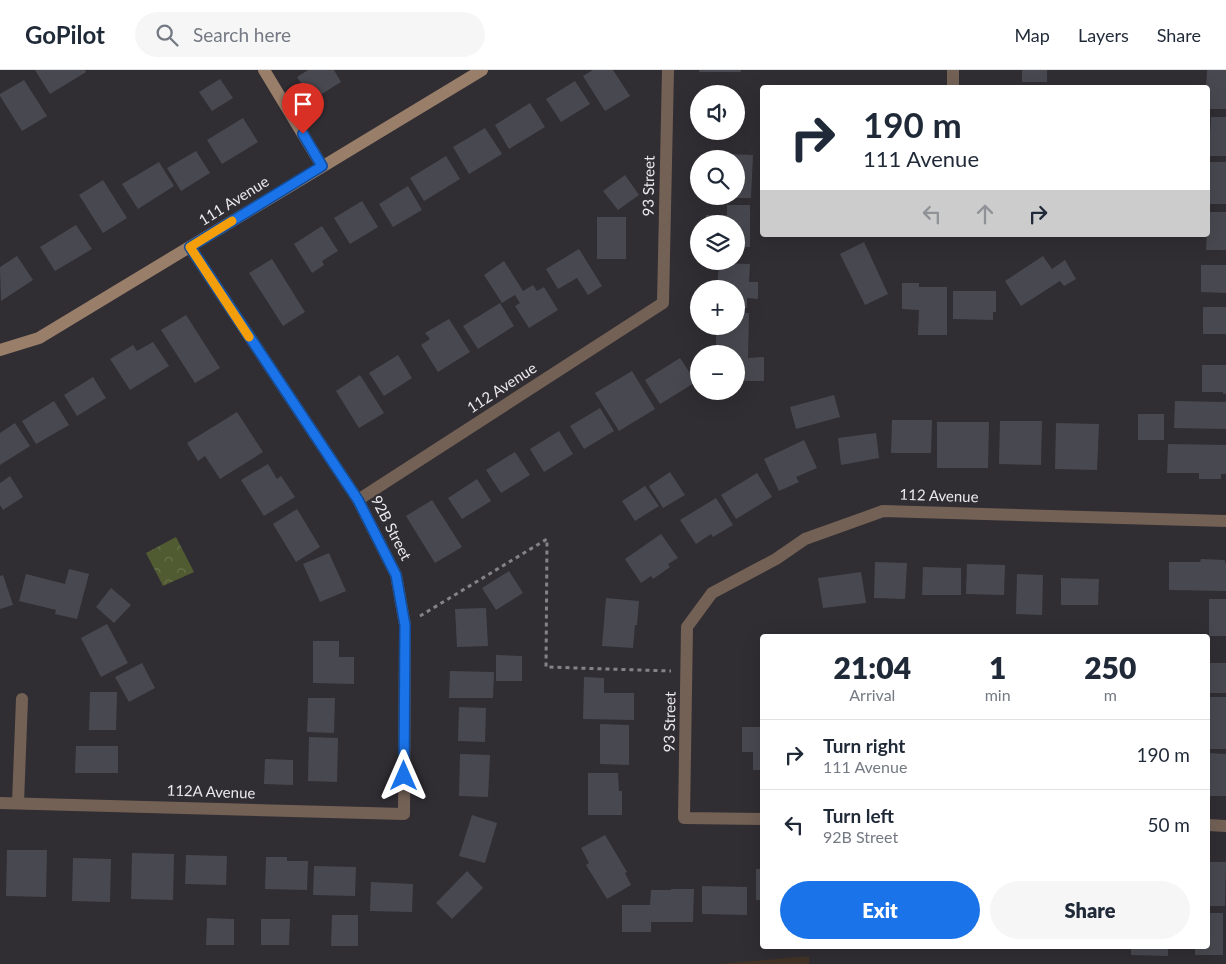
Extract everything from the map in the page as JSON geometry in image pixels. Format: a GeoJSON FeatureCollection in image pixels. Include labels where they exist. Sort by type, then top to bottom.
{"type":"FeatureCollection","features":[{"type":"Feature","properties":{"kind":"street"},"geometry":{"type":"LineString","coordinates":[[264,70],[322,166]]}},
{"type":"Feature","properties":{"kind":"street","name":"111 Avenue"},"geometry":{"type":"LineString","coordinates":[[0,350],[39,338],[482,70]]}},
{"type":"Feature","properties":{"kind":"street","name":"93 Street"},"geometry":{"type":"LineString","coordinates":[[663,303],[668,70]]}},
{"type":"Feature","properties":{"kind":"street"},"geometry":{"type":"LineString","coordinates":[[953,70],[953,85]]}},
{"type":"Feature","properties":{"kind":"street","name":"92B Street"},"geometry":{"type":"LineString","coordinates":[[190,247],[358,500],[396,575],[405,625],[404,814]]}},
{"type":"Feature","properties":{"kind":"street","name":"112 Avenue"},"geometry":{"type":"LineString","coordinates":[[358,500],[663,303]]}},
{"type":"Feature","properties":{"kind":"street","name":"112 Avenue"},"geometry":{"type":"LineString","coordinates":[[687,627],[712,593],[776,559],[805,539],[883,511],[1226,521]]}},
{"type":"Feature","properties":{"kind":"street","name":"93 Street"},"geometry":{"type":"LineString","coordinates":[[687,627],[684,818],[760,819]]}},
{"type":"Feature","properties":{"kind":"street"},"geometry":{"type":"LineString","coordinates":[[18,803],[22,699]]}},
{"type":"Feature","properties":{"kind":"street","name":"112A Avenue"},"geometry":{"type":"LineString","coordinates":[[0,803],[404,814]]}},
{"type":"Feature","properties":{"kind":"street"},"geometry":{"type":"LineString","coordinates":[[1210,825],[1226,826]]}},
{"type":"Feature","properties":{"kind":"path"},"geometry":{"type":"LineString","coordinates":[[405,625],[547,539],[546,667],[687,672]]}},
{"type":"Feature","properties":{"kind":"shaded area"},"geometry":{"type":"Polygon","coordinates":[[[809,956],[809,964],[720,964],[809,956]]]}},
{"type":"Feature","properties":{"kind":"green space"},"geometry":{"type":"Polygon","coordinates":[[[176,537],[194,572],[163,586],[146,553],[176,537]]]}},
{"type":"Feature","properties":{"kind":"building"},"geometry":{"type":"Polygon","coordinates":[[[35,70],[85,70],[86,72],[50,94],[35,70]]]}},
{"type":"Feature","properties":{"kind":"building"},"geometry":{"type":"Polygon","coordinates":[[[308,70],[334,70],[341,82],[312,100],[297,77],[308,70]]]}},
{"type":"Feature","properties":{"kind":"building"},"geometry":{"type":"Polygon","coordinates":[[[593,70],[613,70],[630,96],[605,111],[583,76],[593,70]]]}},
{"type":"Feature","properties":{"kind":"building"},"geometry":{"type":"Polygon","coordinates":[[[699,70],[741,70],[741,72],[699,72],[699,70]]]}},
{"type":"Feature","properties":{"kind":"building"},"geometry":{"type":"Polygon","coordinates":[[[1022,70],[1047,70],[1047,82],[1022,82],[1022,70]]]}},
{"type":"Feature","properties":{"kind":"building"},"geometry":{"type":"Polygon","coordinates":[[[1207,70],[1226,70],[1226,109],[1210,109],[1210,85],[1206,85],[1207,70]]]}},
{"type":"Feature","properties":{"kind":"building"},"geometry":{"type":"Polygon","coordinates":[[[220,79],[233,98],[212,111],[199,92],[220,79]]]}},
{"type":"Feature","properties":{"kind":"building"},"geometry":{"type":"Polygon","coordinates":[[[24,80],[47,116],[22,131],[0,94],[24,80]]]}},
{"type":"Feature","properties":{"kind":"building"},"geometry":{"type":"Polygon","coordinates":[[[575,81],[590,104],[561,122],[546,99],[575,81]]]}},
{"type":"Feature","properties":{"kind":"building"},"geometry":{"type":"Polygon","coordinates":[[[530,103],[545,127],[509,149],[495,125],[530,103]]]}},
{"type":"Feature","properties":{"kind":"building"},"geometry":{"type":"Polygon","coordinates":[[[1211,117],[1226,117],[1226,156],[1210,156],[1211,117]]]}},
{"type":"Feature","properties":{"kind":"building"},"geometry":{"type":"Polygon","coordinates":[[[243,118],[258,142],[222,164],[207,140],[243,118]]]}},
{"type":"Feature","properties":{"kind":"building"},"geometry":{"type":"Polygon","coordinates":[[[485,128],[502,154],[469,174],[453,147],[485,128]]]}},
{"type":"Feature","properties":{"kind":"building"},"geometry":{"type":"Polygon","coordinates":[[[196,151],[210,173],[181,191],[167,168],[196,151]]]}},
{"type":"Feature","properties":{"kind":"building"},"geometry":{"type":"Polygon","coordinates":[[[745,155],[753,155],[751,198],[745,198],[745,155]]]}},
{"type":"Feature","properties":{"kind":"building"},"geometry":{"type":"Polygon","coordinates":[[[446,156],[460,179],[424,201],[410,178],[446,156]]]}},
{"type":"Feature","properties":{"kind":"building"},"geometry":{"type":"Polygon","coordinates":[[[159,162],[174,186],[138,209],[122,184],[159,162]]]}},
{"type":"Feature","properties":{"kind":"building"},"geometry":{"type":"Polygon","coordinates":[[[1210,162],[1226,162],[1226,204],[1210,204],[1210,162]]]}},
{"type":"Feature","properties":{"kind":"building"},"geometry":{"type":"Polygon","coordinates":[[[625,175],[639,195],[618,210],[603,191],[625,175]]]}},
{"type":"Feature","properties":{"kind":"building"},"geometry":{"type":"Polygon","coordinates":[[[103,180],[127,218],[103,233],[79,195],[103,180]]]}},
{"type":"Feature","properties":{"kind":"building"},"geometry":{"type":"Polygon","coordinates":[[[408,186],[422,210],[393,227],[379,204],[408,186]]]}},
{"type":"Feature","properties":{"kind":"building"},"geometry":{"type":"Polygon","coordinates":[[[362,201],[378,227],[350,244],[334,218],[362,201]]]}},
{"type":"Feature","properties":{"kind":"building"},"geometry":{"type":"Polygon","coordinates":[[[727,205],[750,205],[750,247],[745,247],[745,215],[727,215],[727,205]]]}},
{"type":"Feature","properties":{"kind":"building"},"geometry":{"type":"Polygon","coordinates":[[[1210,212],[1226,212],[1226,250],[1206,250],[1207,237],[1210,237],[1210,212]]]}},
{"type":"Feature","properties":{"kind":"building"},"geometry":{"type":"Polygon","coordinates":[[[597,217],[626,217],[626,259],[597,259],[597,217]]]}},
{"type":"Feature","properties":{"kind":"building"},"geometry":{"type":"Polygon","coordinates":[[[76,225],[92,249],[55,271],[40,247],[76,225]]]}},
{"type":"Feature","properties":{"kind":"building"},"geometry":{"type":"Polygon","coordinates":[[[322,226],[338,251],[322,261],[324,265],[312,273],[294,244],[322,226]]]}},
{"type":"Feature","properties":{"kind":"building"},"geometry":{"type":"Polygon","coordinates":[[[864,242],[888,294],[865,305],[840,254],[864,242]]]}},
{"type":"Feature","properties":{"kind":"building"},"geometry":{"type":"Polygon","coordinates":[[[579,249],[602,286],[588,295],[577,278],[558,289],[546,269],[579,249]]]}},
{"type":"Feature","properties":{"kind":"building"},"geometry":{"type":"Polygon","coordinates":[[[17,256],[33,280],[1,301],[0,267],[17,256]]]}},
{"type":"Feature","properties":{"kind":"building"},"geometry":{"type":"Polygon","coordinates":[[[1043,256],[1052,269],[1065,260],[1076,279],[1064,286],[1060,281],[1021,306],[1005,281],[1043,256]]]}},
{"type":"Feature","properties":{"kind":"building"},"geometry":{"type":"Polygon","coordinates":[[[272,259],[305,312],[283,326],[249,273],[272,259]]]}},
{"type":"Feature","properties":{"kind":"building"},"geometry":{"type":"Polygon","coordinates":[[[504,261],[523,291],[533,285],[537,291],[544,287],[558,310],[529,328],[515,306],[520,303],[515,295],[502,303],[484,275],[504,261]]]}},
{"type":"Feature","properties":{"kind":"building"},"geometry":{"type":"Polygon","coordinates":[[[745,264],[750,264],[749,282],[758,282],[758,299],[747,298],[747,308],[745,308],[745,280],[718,280],[718,270],[745,270],[745,264]]]}},
{"type":"Feature","properties":{"kind":"building"},"geometry":{"type":"Polygon","coordinates":[[[1201,265],[1226,265],[1226,293],[1201,292],[1201,265]]]}},
{"type":"Feature","properties":{"kind":"building"},"geometry":{"type":"Polygon","coordinates":[[[902,283],[919,283],[919,287],[947,287],[947,335],[918,335],[919,310],[902,309],[902,283]]]}},
{"type":"Feature","properties":{"kind":"building"},"geometry":{"type":"Polygon","coordinates":[[[953,291],[996,291],[996,312],[993,312],[993,320],[953,319],[953,291]]]}},
{"type":"Feature","properties":{"kind":"building"},"geometry":{"type":"Polygon","coordinates":[[[500,303],[514,326],[478,349],[463,326],[500,303]]]}},
{"type":"Feature","properties":{"kind":"building"},"geometry":{"type":"Polygon","coordinates":[[[1203,307],[1226,307],[1226,334],[1203,334],[1203,307]]]}},
{"type":"Feature","properties":{"kind":"building"},"geometry":{"type":"Polygon","coordinates":[[[745,313],[749,313],[748,358],[764,357],[764,381],[745,381],[745,345],[716,345],[716,335],[745,335],[745,313]]]}},
{"type":"Feature","properties":{"kind":"building"},"geometry":{"type":"Polygon","coordinates":[[[186,315],[220,368],[195,383],[161,330],[186,315]]]}},
{"type":"Feature","properties":{"kind":"building"},"geometry":{"type":"Polygon","coordinates":[[[449,319],[470,352],[438,372],[421,345],[430,339],[425,333],[449,319]]]}},
{"type":"Feature","properties":{"kind":"building"},"geometry":{"type":"Polygon","coordinates":[[[153,342],[169,366],[130,390],[110,359],[133,345],[137,351],[153,342]]]}},
{"type":"Feature","properties":{"kind":"building"},"geometry":{"type":"Polygon","coordinates":[[[398,355],[412,378],[384,396],[369,373],[398,355]]]}},
{"type":"Feature","properties":{"kind":"building"},"geometry":{"type":"Polygon","coordinates":[[[680,358],[690,373],[690,386],[660,404],[645,380],[680,358]]]}},
{"type":"Feature","properties":{"kind":"building"},"geometry":{"type":"Polygon","coordinates":[[[1202,365],[1226,365],[1226,394],[1223,394],[1223,392],[1202,392],[1202,365]]]}},
{"type":"Feature","properties":{"kind":"building"},"geometry":{"type":"Polygon","coordinates":[[[632,371],[655,409],[619,431],[595,393],[632,371]]]}},
{"type":"Feature","properties":{"kind":"building"},"geometry":{"type":"Polygon","coordinates":[[[360,375],[384,413],[359,428],[336,391],[360,375]]]}},
{"type":"Feature","properties":{"kind":"building"},"geometry":{"type":"Polygon","coordinates":[[[93,377],[106,398],[77,416],[64,395],[93,377]]]}},
{"type":"Feature","properties":{"kind":"building"},"geometry":{"type":"Polygon","coordinates":[[[834,395],[840,417],[796,429],[790,407],[834,395]]]}},
{"type":"Feature","properties":{"kind":"building"},"geometry":{"type":"Polygon","coordinates":[[[54,401],[69,425],[36,444],[22,421],[54,401]]]}},
{"type":"Feature","properties":{"kind":"building"},"geometry":{"type":"Polygon","coordinates":[[[1175,401],[1226,402],[1226,429],[1174,428],[1175,401]]]}},
{"type":"Feature","properties":{"kind":"building"},"geometry":{"type":"Polygon","coordinates":[[[600,408],[614,431],[584,449],[570,426],[600,408]]]}},
{"type":"Feature","properties":{"kind":"building"},"geometry":{"type":"Polygon","coordinates":[[[237,412],[263,452],[220,479],[205,456],[198,461],[187,443],[237,412]]]}},
{"type":"Feature","properties":{"kind":"building"},"geometry":{"type":"Polygon","coordinates":[[[1138,414],[1164,414],[1164,440],[1138,440],[1138,414]]]}},
{"type":"Feature","properties":{"kind":"building"},"geometry":{"type":"Polygon","coordinates":[[[892,420],[932,420],[931,453],[891,453],[892,420]]]}},
{"type":"Feature","properties":{"kind":"building"},"geometry":{"type":"Polygon","coordinates":[[[1000,421],[1042,421],[1041,465],[999,464],[1000,421]]]}},
{"type":"Feature","properties":{"kind":"building"},"geometry":{"type":"Polygon","coordinates":[[[937,422],[989,422],[988,468],[937,468],[937,422]]]}},
{"type":"Feature","properties":{"kind":"building"},"geometry":{"type":"Polygon","coordinates":[[[15,423],[30,446],[0,465],[0,433],[15,423]]]}},
{"type":"Feature","properties":{"kind":"building"},"geometry":{"type":"Polygon","coordinates":[[[1056,423],[1099,424],[1097,470],[1055,469],[1056,423]]]}},
{"type":"Feature","properties":{"kind":"building"},"geometry":{"type":"Polygon","coordinates":[[[559,431],[573,454],[544,472],[530,449],[559,431]]]}},
{"type":"Feature","properties":{"kind":"building"},"geometry":{"type":"Polygon","coordinates":[[[876,433],[879,458],[841,465],[838,438],[876,433]]]}},
{"type":"Feature","properties":{"kind":"building"},"geometry":{"type":"Polygon","coordinates":[[[804,440],[817,468],[796,477],[799,482],[779,491],[764,459],[804,440]]]}},
{"type":"Feature","properties":{"kind":"building"},"geometry":{"type":"Polygon","coordinates":[[[1168,444],[1226,445],[1226,474],[1221,474],[1221,479],[1199,479],[1199,473],[1167,473],[1168,444]]]}},
{"type":"Feature","properties":{"kind":"building"},"geometry":{"type":"Polygon","coordinates":[[[515,452],[530,475],[501,493],[486,470],[515,452]]]}},
{"type":"Feature","properties":{"kind":"building"},"geometry":{"type":"Polygon","coordinates":[[[268,464],[277,479],[281,476],[295,497],[264,516],[241,480],[268,464]]]}},
{"type":"Feature","properties":{"kind":"building"},"geometry":{"type":"Polygon","coordinates":[[[670,472],[685,495],[663,508],[649,486],[670,472]]]}},
{"type":"Feature","properties":{"kind":"building"},"geometry":{"type":"Polygon","coordinates":[[[757,473],[772,497],[736,519],[721,495],[757,473]]]}},
{"type":"Feature","properties":{"kind":"building"},"geometry":{"type":"Polygon","coordinates":[[[10,476],[23,497],[3,510],[0,505],[0,483],[10,476]]]}},
{"type":"Feature","properties":{"kind":"building"},"geometry":{"type":"Polygon","coordinates":[[[477,479],[491,501],[462,519],[448,498],[477,479]]]}},
{"type":"Feature","properties":{"kind":"building"},"geometry":{"type":"Polygon","coordinates":[[[645,486],[659,506],[635,521],[622,501],[645,486]]]}},
{"type":"Feature","properties":{"kind":"building"},"geometry":{"type":"Polygon","coordinates":[[[716,498],[733,525],[713,537],[711,534],[696,544],[680,520],[716,498]]]}},
{"type":"Feature","properties":{"kind":"building"},"geometry":{"type":"Polygon","coordinates":[[[432,500],[462,547],[435,563],[406,516],[432,500]]]}},
{"type":"Feature","properties":{"kind":"building"},"geometry":{"type":"Polygon","coordinates":[[[297,509],[320,547],[296,562],[273,524],[297,509]]]}},
{"type":"Feature","properties":{"kind":"building"},"geometry":{"type":"Polygon","coordinates":[[[661,534],[678,558],[668,564],[670,567],[653,579],[651,576],[641,583],[625,559],[661,534]]]}},
{"type":"Feature","properties":{"kind":"building"},"geometry":{"type":"Polygon","coordinates":[[[329,553],[346,591],[320,602],[303,564],[329,553]]]}},
{"type":"Feature","properties":{"kind":"building"},"geometry":{"type":"Polygon","coordinates":[[[1201,559],[1225,560],[1226,591],[1169,590],[1169,562],[1200,562],[1201,559]]]}},
{"type":"Feature","properties":{"kind":"building"},"geometry":{"type":"Polygon","coordinates":[[[875,562],[907,563],[905,599],[874,598],[875,562]]]}},
{"type":"Feature","properties":{"kind":"building"},"geometry":{"type":"Polygon","coordinates":[[[967,564],[1005,565],[1004,595],[966,594],[967,564]]]}},
{"type":"Feature","properties":{"kind":"building"},"geometry":{"type":"Polygon","coordinates":[[[923,567],[961,568],[961,595],[922,595],[923,567]]]}},
{"type":"Feature","properties":{"kind":"building"},"geometry":{"type":"Polygon","coordinates":[[[69,569],[89,574],[77,619],[55,614],[56,610],[19,601],[26,574],[65,584],[69,569]]]}},
{"type":"Feature","properties":{"kind":"building"},"geometry":{"type":"Polygon","coordinates":[[[509,571],[523,593],[496,610],[482,588],[509,571]]]}},
{"type":"Feature","properties":{"kind":"building"},"geometry":{"type":"Polygon","coordinates":[[[861,572],[866,603],[823,608],[818,578],[861,572]]]}},
{"type":"Feature","properties":{"kind":"building"},"geometry":{"type":"Polygon","coordinates":[[[1017,574],[1043,575],[1042,615],[1016,614],[1017,574]]]}},
{"type":"Feature","properties":{"kind":"building"},"geometry":{"type":"Polygon","coordinates":[[[3,575],[13,605],[0,609],[0,576],[3,575]]]}},
{"type":"Feature","properties":{"kind":"building"},"geometry":{"type":"Polygon","coordinates":[[[1061,578],[1099,579],[1098,605],[1061,605],[1061,578]]]}},
{"type":"Feature","properties":{"kind":"building"},"geometry":{"type":"Polygon","coordinates":[[[111,588],[131,605],[114,623],[96,607],[111,588]]]}},
{"type":"Feature","properties":{"kind":"building"},"geometry":{"type":"Polygon","coordinates":[[[606,598],[639,601],[633,648],[602,646],[606,598]]]}},
{"type":"Feature","properties":{"kind":"building"},"geometry":{"type":"Polygon","coordinates":[[[1209,599],[1226,599],[1226,636],[1210,636],[1209,599]]]}},
{"type":"Feature","properties":{"kind":"building"},"geometry":{"type":"Polygon","coordinates":[[[486,608],[488,646],[457,647],[455,609],[486,608]]]}},
{"type":"Feature","properties":{"kind":"building"},"geometry":{"type":"Polygon","coordinates":[[[107,624],[128,663],[101,677],[81,638],[107,624]]]}},
{"type":"Feature","properties":{"kind":"building"},"geometry":{"type":"Polygon","coordinates":[[[313,641],[339,641],[339,657],[354,657],[354,684],[313,683],[313,641]]]}},
{"type":"Feature","properties":{"kind":"building"},"geometry":{"type":"Polygon","coordinates":[[[496,655],[522,656],[522,681],[496,681],[496,655]]]}},
{"type":"Feature","properties":{"kind":"building"},"geometry":{"type":"Polygon","coordinates":[[[142,663],[155,688],[129,702],[115,677],[142,663]]]}},
{"type":"Feature","properties":{"kind":"building"},"geometry":{"type":"Polygon","coordinates":[[[1210,663],[1226,663],[1226,693],[1210,693],[1210,663]]]}},
{"type":"Feature","properties":{"kind":"building"},"geometry":{"type":"Polygon","coordinates":[[[450,671],[494,672],[493,698],[449,698],[450,671]]]}},
{"type":"Feature","properties":{"kind":"building"},"geometry":{"type":"Polygon","coordinates":[[[584,677],[604,678],[604,693],[634,693],[634,720],[583,719],[584,677]]]}},
{"type":"Feature","properties":{"kind":"building"},"geometry":{"type":"Polygon","coordinates":[[[90,692],[117,692],[116,730],[89,730],[90,692]]]}},
{"type":"Feature","properties":{"kind":"building"},"geometry":{"type":"Polygon","coordinates":[[[1210,697],[1226,697],[1226,749],[1210,749],[1210,697]]]}},
{"type":"Feature","properties":{"kind":"building"},"geometry":{"type":"Polygon","coordinates":[[[308,698],[335,698],[334,733],[307,732],[308,698]]]}},
{"type":"Feature","properties":{"kind":"building"},"geometry":{"type":"Polygon","coordinates":[[[459,707],[486,708],[485,742],[458,741],[459,707]]]}},
{"type":"Feature","properties":{"kind":"building"},"geometry":{"type":"Polygon","coordinates":[[[600,724],[629,725],[629,765],[600,764],[600,724]]]}},
{"type":"Feature","properties":{"kind":"building"},"geometry":{"type":"Polygon","coordinates":[[[742,727],[760,727],[760,770],[753,770],[753,752],[742,752],[742,727]]]}},
{"type":"Feature","properties":{"kind":"building"},"geometry":{"type":"Polygon","coordinates":[[[309,737],[338,738],[337,782],[308,781],[309,737]]]}},
{"type":"Feature","properties":{"kind":"building"},"geometry":{"type":"Polygon","coordinates":[[[76,746],[118,746],[118,773],[75,773],[76,746]]]}},
{"type":"Feature","properties":{"kind":"building"},"geometry":{"type":"Polygon","coordinates":[[[1210,753],[1226,754],[1226,796],[1210,796],[1210,753]]]}},
{"type":"Feature","properties":{"kind":"building"},"geometry":{"type":"Polygon","coordinates":[[[460,754],[490,755],[488,797],[459,796],[460,754]]]}},
{"type":"Feature","properties":{"kind":"building"},"geometry":{"type":"Polygon","coordinates":[[[265,759],[293,760],[293,785],[264,784],[265,759]]]}},
{"type":"Feature","properties":{"kind":"building"},"geometry":{"type":"Polygon","coordinates":[[[588,773],[618,773],[619,791],[622,791],[622,815],[588,815],[588,773]]]}},
{"type":"Feature","properties":{"kind":"building"},"geometry":{"type":"Polygon","coordinates":[[[472,815],[497,823],[485,863],[459,856],[472,815]]]}},
{"type":"Feature","properties":{"kind":"building"},"geometry":{"type":"Polygon","coordinates":[[[605,835],[627,872],[625,873],[631,885],[607,899],[586,865],[589,863],[581,848],[605,835]]]}},
{"type":"Feature","properties":{"kind":"building"},"geometry":{"type":"Polygon","coordinates":[[[7,850],[47,850],[46,897],[6,896],[7,850]]]}},
{"type":"Feature","properties":{"kind":"building"},"geometry":{"type":"Polygon","coordinates":[[[132,853],[174,854],[173,900],[131,899],[132,853]]]}},
{"type":"Feature","properties":{"kind":"building"},"geometry":{"type":"Polygon","coordinates":[[[186,855],[227,856],[226,885],[185,884],[186,855]]]}},
{"type":"Feature","properties":{"kind":"building"},"geometry":{"type":"Polygon","coordinates":[[[266,857],[287,857],[287,861],[308,861],[307,890],[265,889],[266,857]]]}},
{"type":"Feature","properties":{"kind":"building"},"geometry":{"type":"Polygon","coordinates":[[[73,858],[111,859],[110,902],[72,901],[73,858]]]}},
{"type":"Feature","properties":{"kind":"building"},"geometry":{"type":"Polygon","coordinates":[[[1210,862],[1226,862],[1225,906],[1210,906],[1210,862]]]}},
{"type":"Feature","properties":{"kind":"building"},"geometry":{"type":"Polygon","coordinates":[[[314,866],[356,867],[355,896],[313,895],[314,866]]]}},
{"type":"Feature","properties":{"kind":"building"},"geometry":{"type":"Polygon","coordinates":[[[756,869],[760,869],[760,900],[756,900],[756,869]]]}},
{"type":"Feature","properties":{"kind":"building"},"geometry":{"type":"Polygon","coordinates":[[[467,871],[483,888],[452,919],[436,903],[467,871]]]}},
{"type":"Feature","properties":{"kind":"building"},"geometry":{"type":"Polygon","coordinates":[[[371,882],[413,884],[412,912],[370,911],[371,882]]]}},
{"type":"Feature","properties":{"kind":"building"},"geometry":{"type":"Polygon","coordinates":[[[702,886],[747,887],[747,915],[702,914],[702,886]]]}},
{"type":"Feature","properties":{"kind":"building"},"geometry":{"type":"Polygon","coordinates":[[[694,889],[693,922],[651,922],[651,932],[622,932],[622,905],[650,905],[651,890],[694,889]]]}},
{"type":"Feature","properties":{"kind":"building"},"geometry":{"type":"Polygon","coordinates":[[[1210,913],[1223,913],[1223,955],[1195,955],[1195,949],[1210,949],[1210,913]]]}},
{"type":"Feature","properties":{"kind":"building"},"geometry":{"type":"Polygon","coordinates":[[[332,915],[358,915],[358,946],[331,946],[332,915]]]}},
{"type":"Feature","properties":{"kind":"building"},"geometry":{"type":"Polygon","coordinates":[[[207,918],[234,919],[234,945],[206,945],[207,918]]]}},
{"type":"Feature","properties":{"kind":"building"},"geometry":{"type":"Polygon","coordinates":[[[261,919],[290,919],[289,945],[261,945],[261,919]]]}},
{"type":"Feature","properties":{"kind":"building"},"geometry":{"type":"Polygon","coordinates":[[[1131,949],[1168,949],[1168,956],[1131,955],[1131,949]]]}},
{"type":"Feature","properties":{"kind":"slow traffic"},"geometry":{"type":"LineString","coordinates":[[232,221],[190,247],[249,337]]}},
{"type":"Feature","properties":{"kind":"route"},"geometry":{"type":"LineString","coordinates":[[303,134],[322,166],[190,247],[358,500],[396,575],[405,625],[404,776]]}}]}
